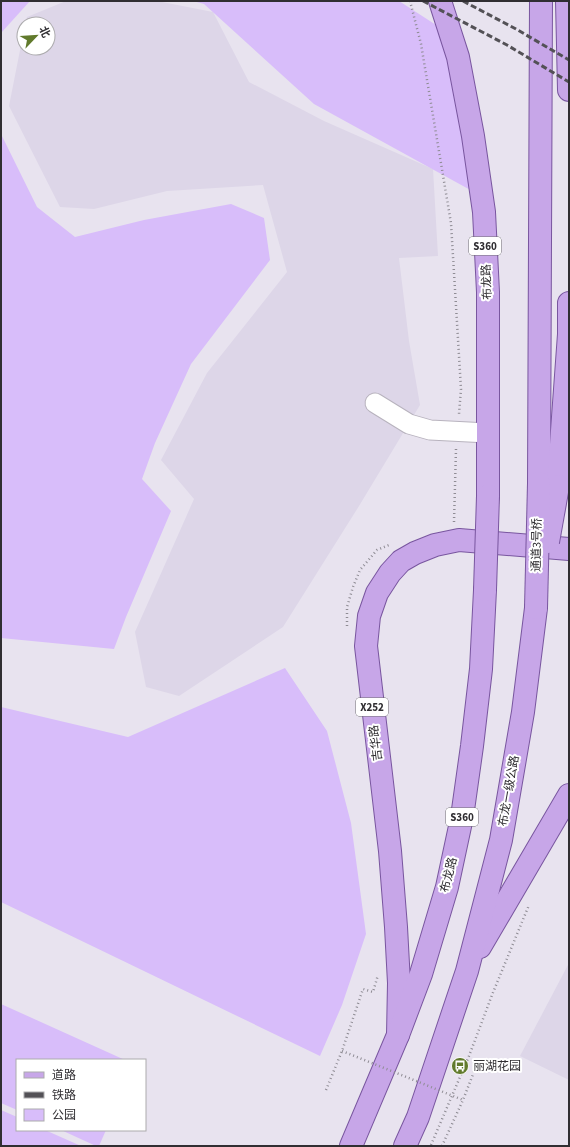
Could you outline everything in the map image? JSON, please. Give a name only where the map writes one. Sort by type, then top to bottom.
[{"type":"main road","name":"布龙路","points":[[351,1146],[398,1034],[421,974],[447,887],[462,817],[481,669],[488,496],[488,292],[484,212],[473,136],[458,57],[440,1]]},
{"type":"main road","points":[[541,1],[548,484]]},
{"type":"main road","points":[[567,1],[569,90]]},
{"type":"main road","points":[[548,484],[569,334],[569,303]]},
{"type":"main road","name":"布龙一级公路","points":[[467,971],[501,840],[523,712],[536,608],[548,484]]},
{"type":"main road","name":"吉华路","points":[[398,1034],[399,983],[390,851],[366,646],[369,616],[377,593],[390,573],[401,561],[415,553],[435,545],[459,540],[569,549]]},
{"type":"main road","points":[[405,1146],[418,1117],[467,971],[569,795]]},
{"type":"lane","points":[[375,403],[409,424],[430,430],[488,432]]},
{"type":"path","points":[[410,1],[421,44],[436,126],[451,223],[461,389]]},
{"type":"path","points":[[431,1146],[531,902]]},
{"type":"path","points":[[326,1090],[342,1051],[363,989]]},
{"type":"path","points":[[342,1051],[463,1100]]},
{"type":"path","points":[[442,1146],[463,1100],[477,1064]]},
{"type":"shaded area","points":[[66,1],[157,1],[213,12],[249,82],[324,121],[433,169],[438,256],[399,258],[409,341],[420,405],[283,627],[179,696],[146,687],[135,632],[194,499],[161,460],[207,373],[287,272],[263,185],[167,191],[94,209],[60,207],[9,106],[19,56],[56,56],[56,16],[29,16]]},
{"type":"shaded area","points":[[569,963],[569,1080],[520,1056]]},
{"type":"green space","points":[[1,1],[30,1],[16,16],[1,33]]},
{"type":"green space","points":[[193,1],[399,1],[450,34],[474,192],[314,104],[204,4]]},
{"type":"green space","points":[[1,134],[37,207],[75,237],[144,220],[231,204],[264,218],[270,260],[191,364],[155,443],[142,479],[171,511],[114,649],[1,638]]},
{"type":"green space","points":[[285,668],[327,731],[351,823],[366,934],[342,1005],[320,1056],[1,902],[1,707],[128,737]]},
{"type":"green space","points":[[1,1004],[123,1059],[16,1059],[16,1110],[1,1103]]},
{"type":"green space","points":[[1,1110],[16,1117],[16,1131],[47,1131],[81,1146],[1,1146]]},
{"type":"green space","points":[[63,1131],[106,1131],[99,1146]]},
{"type":"railway","points":[[423,1],[507,45],[569,82]]},
{"type":"railway","points":[[463,1],[516,29],[569,60]]},
{"type":"place","name":"丽湖花园","points":[[460,1066]]}]
